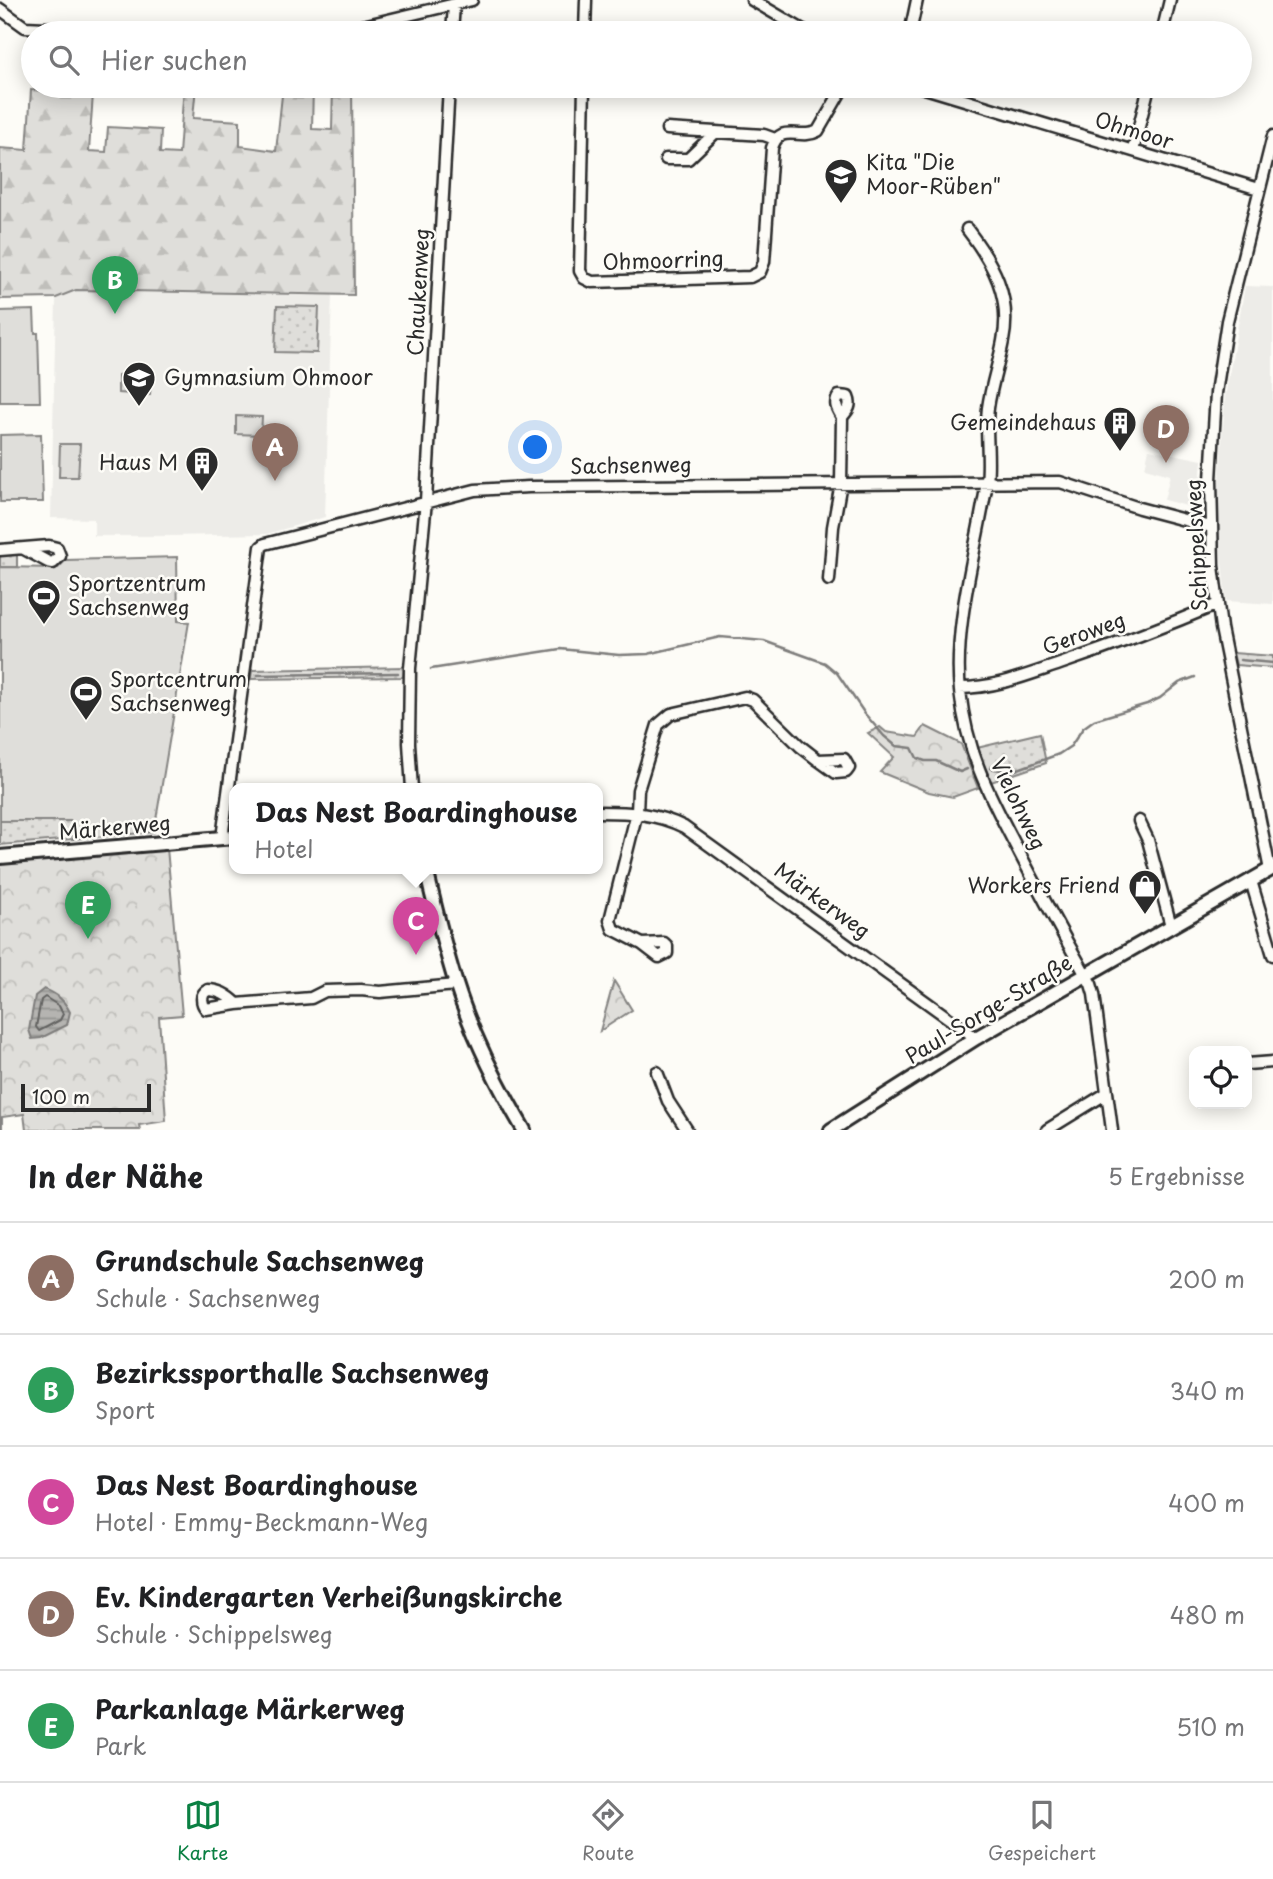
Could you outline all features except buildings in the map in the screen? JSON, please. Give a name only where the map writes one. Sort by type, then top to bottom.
[{"type":"street","points":[[384,21],[472,0]]},
{"type":"street","points":[[585,21],[586,0]]},
{"type":"street","points":[[752,0],[788,21]]},
{"type":"street","points":[[913,21],[917,0]]},
{"type":"street","points":[[1165,21],[1170,0]]},
{"type":"street","points":[[453,21],[454,5]]},
{"type":"street","points":[[0,9],[21,25]]},
{"type":"street","name":"Chaukenweg","points":[[412,783],[410,667],[426,501],[448,98]]},
{"type":"street","name":"Ohmoorring","points":[[584,98],[579,260],[584,278],[592,282],[743,277],[760,272],[764,261],[772,148],[775,139]]},
{"type":"street","points":[[667,129],[764,135],[775,139],[784,134],[807,134],[818,131],[837,98]]},
{"type":"street","name":"Ohmoor","points":[[958,98],[1259,189]]},
{"type":"street","points":[[1133,151],[1146,98]]},
{"type":"street","points":[[694,131],[694,142],[699,148]]},
{"type":"street","points":[[666,159],[688,159],[716,132]]},
{"type":"street","name":"Schippelsweg","points":[[1271,869],[1240,727],[1218,604],[1211,527],[1213,427],[1220,362],[1230,304],[1273,136]]},
{"type":"street","points":[[967,229],[992,264],[1005,307],[1003,340],[987,417],[987,481]]},
{"type":"street","points":[[829,580],[831,540],[841,483],[842,417]]},
{"type":"street","name":"Vielohweg","points":[[987,481],[961,640],[960,688],[965,732],[984,783],[1094,994],[1112,1130]]},
{"type":"street","name":"Sachsenweg","points":[[234,783],[261,547],[426,501],[493,488],[1060,482],[1139,508],[1211,527]]},
{"type":"street","points":[[0,550],[24,550]]},
{"type":"street","name":"Geroweg","points":[[960,688],[983,688],[1016,679],[1171,624],[1218,604]]},
{"type":"street","points":[[642,944],[613,929],[610,920],[637,812],[638,790],[658,725],[671,714],[745,697],[752,700],[818,760]]},
{"type":"street","name":"Märkerweg","points":[[603,813],[637,812],[658,816],[684,827],[976,1038]]},
{"type":"street","points":[[1139,821],[1147,840],[1171,926]]},
{"type":"street","name":"Märkerweg","points":[[0,857],[228,838]]},
{"type":"street","name":"Paul-Sorge-Straße","points":[[831,1130],[976,1038],[1271,869]]},
{"type":"street","points":[[427,874],[440,932],[456,985],[487,1061],[524,1130]]},
{"type":"street","points":[[1251,881],[1273,955]]},
{"type":"street","points":[[236,1004],[311,998],[325,991],[380,992],[456,985]]},
{"type":"street","points":[[1252,1064],[1273,1062]]},
{"type":"street","points":[[657,1072],[668,1101],[687,1130]]},
{"type":"street","points":[[1047,1130],[1107,1093]]},
{"type":"shaded area","points":[[1245,286],[1273,287],[1273,604],[1226,601],[1219,534],[1219,483],[1225,397]]},
{"type":"shaded area","name":"Gymnasium Ohmoor","points":[[75,290],[332,295],[325,517],[267,534],[170,536],[94,536],[94,519],[51,518],[56,298]]},
{"type":"shaded area","points":[[1149,449],[1202,460],[1198,509],[1164,500],[1170,475],[1145,468]]},
{"type":"green space","points":[[30,98],[93,98],[89,151],[106,152],[108,127],[161,130],[160,153],[179,154],[183,98],[195,98],[193,118],[240,121],[240,146],[276,151],[282,98],[313,98],[312,129],[332,130],[333,98],[352,98],[354,295],[76,290],[56,298],[0,299],[0,148],[27,150]]},
{"type":"green space","points":[[277,306],[319,307],[317,353],[275,352]]},
{"type":"green space","points":[[34,310],[35,333],[38,333],[40,402],[0,402],[0,311]]},
{"type":"green space","points":[[118,375],[151,376],[150,395],[118,393]]},
{"type":"green space","points":[[236,416],[262,417],[261,435],[236,434]]},
{"type":"green space","points":[[41,434],[43,502],[0,502],[0,435]]},
{"type":"green space","points":[[60,444],[80,444],[78,477],[59,477]]},
{"type":"green space","points":[[0,554],[17,554],[17,567],[0,567]]},
{"type":"green space","name":"Sportcentrum Sachsenweg","points":[[177,557],[178,621],[189,622],[154,832],[73,839],[71,821],[0,821],[0,567],[58,568],[66,560]]},
{"type":"green space","points":[[1233,653],[1273,656],[1273,668],[1236,665]]},
{"type":"green space","points":[[404,667],[403,677],[251,679],[252,670]]},
{"type":"green space","points":[[925,726],[961,744],[978,788],[953,797],[929,792],[880,772],[894,757],[868,733],[880,727],[886,732],[917,737]]},
{"type":"green space","points":[[1040,733],[1046,763],[991,782],[977,748]]},
{"type":"green space","points":[[0,821],[72,821],[73,839],[0,845]]},
{"type":"green space","points":[[167,848],[182,1015],[159,1017],[166,1121],[139,1125],[140,1130],[26,1130],[24,1114],[2,1117],[0,1130],[0,864]]},
{"type":"green space","points":[[614,981],[632,1010],[600,1031]]},
{"type":"water","points":[[44,989],[60,998],[68,1008],[70,1012],[67,1025],[41,1038],[32,1039],[29,1030],[35,996]]},
{"type":"waterway","points":[[431,669],[560,649],[619,655],[648,654],[720,637],[764,641],[825,663],[837,673],[865,714],[896,746],[912,748],[917,758],[925,761],[936,761],[960,772],[967,769]]},
{"type":"waterway","points":[[1240,660],[1273,663]]},
{"type":"waterway","points":[[257,675],[398,673]]},
{"type":"waterway","points":[[990,768],[1010,772],[1059,754],[1071,746],[1083,728],[1094,720],[1147,704],[1160,698],[1179,683],[1195,677]]},
{"type":"place","name":"Kita \"Die Moor-Rüben\"","points":[[841,205]]},
{"type":"place","name":"Bezirkssporthalle Sachsenweg","points":[[115,314]]},
{"type":"place","name":"Gymnasium Ohmoor","points":[[139,408]]},
{"type":"place","name":"Gemeindehaus","points":[[1120,453]]},
{"type":"place","name":"Ev. Kindergarten Verheißungskirche","points":[[1166,463]]},
{"type":"place","name":"Grundschule Sachsenweg","points":[[275,481]]},
{"type":"place","name":"Haus M","points":[[202,493]]},
{"type":"place","name":"Sportzentrum Sachsenweg","points":[[44,626]]},
{"type":"place","name":"Sportcentrum Sachsenweg","points":[[86,722]]},
{"type":"place","name":"Workers Friend","points":[[1145,916]]},
{"type":"place","name":"Parkanlage Märkerweg","points":[[88,939]]},
{"type":"place","name":"Das Nest Boardinghouse","points":[[416,955]]}]
